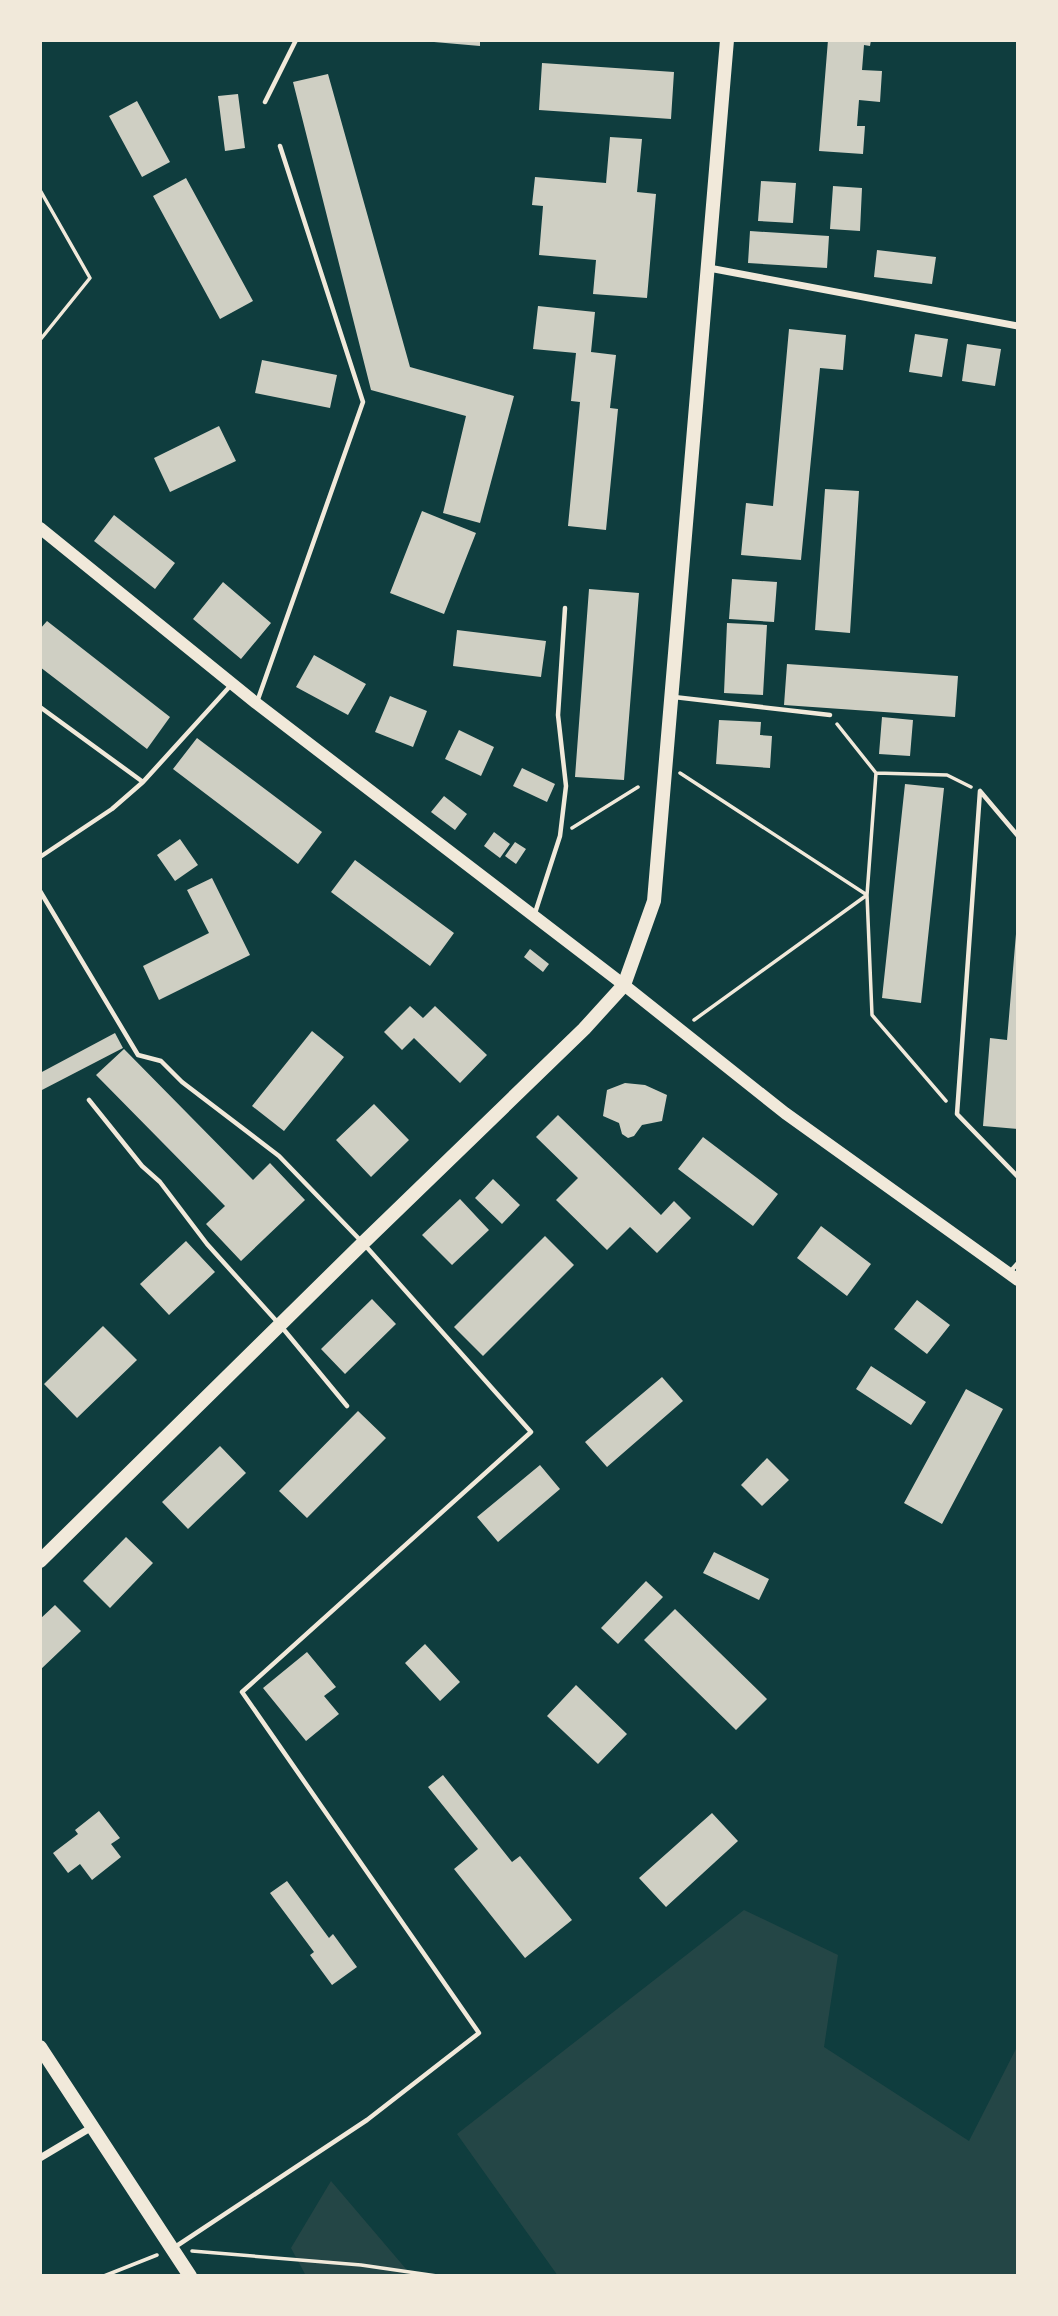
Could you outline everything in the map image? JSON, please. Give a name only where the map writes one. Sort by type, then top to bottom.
[{"type":"main road","points":[[40,1561],[584,1029],[624,985],[654,901],[727,40]]},
{"type":"main road","points":[[40,2047],[190,2276]]},
{"type":"street","points":[[709,268],[1018,326]]},
{"type":"street","points":[[40,528],[256,703],[624,985],[785,1113],[1013,1277]]},
{"type":"street","points":[[40,2158],[92,2127]]},
{"type":"lane","points":[[265,102],[296,40]]},
{"type":"lane","points":[[256,703],[363,402],[280,146]]},
{"type":"lane","points":[[534,917],[560,836],[566,786],[558,715],[565,608]]},
{"type":"lane","points":[[40,857],[112,809],[143,782],[232,683]]},
{"type":"lane","points":[[673,697],[830,715]]},
{"type":"lane","points":[[40,707],[143,782]]},
{"type":"lane","points":[[979,791],[1018,836]]},
{"type":"lane","points":[[979,791],[957,1114],[1018,1177]]},
{"type":"lane","points":[[40,891],[138,1055],[161,1061],[181,1082],[279,1156],[363,1243],[531,1432],[242,1692],[479,2033],[367,2120],[171,2250]]},
{"type":"lane","points":[[89,1100],[142,1166],[160,1182],[207,1244],[280,1325],[347,1406]]},
{"type":"lane","points":[[1013,1277],[1018,1263]]},
{"type":"path","points":[[40,190],[90,278],[40,341]]},
{"type":"path","points":[[830,715],[876,773],[867,895],[872,1015],[957,1114]]},
{"type":"path","points":[[667,764],[867,895]]},
{"type":"path","points":[[876,773],[947,775],[979,791]]},
{"type":"path","points":[[560,836],[638,787]]},
{"type":"path","points":[[681,1030],[867,895]]},
{"type":"path","points":[[104,2276],[171,2250],[361,2265],[437,2276]]},
{"type":"shaded area","points":[[744,1910],[838,1955],[824,2047],[969,2141],[1018,2045],[1018,2276],[558,2276],[457,2134]]},
{"type":"shaded area","points":[[331,2181],[412,2276],[306,2276],[291,2248]]},
{"type":"building","points":[[480,40],[480,46],[434,42]]},
{"type":"building","points":[[828,40],[871,40],[870,46],[864,45],[862,70],[882,71],[880,102],[859,100],[857,126],[865,126],[863,154],[819,151]]},
{"type":"building","points":[[542,63],[674,72],[671,119],[539,110]]},
{"type":"building","points":[[328,74],[410,367],[514,396],[480,523],[443,513],[466,416],[371,390],[293,82]]},
{"type":"building","points":[[238,94],[245,148],[225,151],[218,96]]},
{"type":"building","points":[[137,101],[170,162],[142,177],[109,116]]},
{"type":"building","points":[[610,137],[642,139],[637,192],[656,194],[647,298],[593,294],[596,260],[539,255],[543,206],[532,205],[535,177],[606,183]]},
{"type":"building","points":[[186,178],[253,301],[220,319],[153,196]]},
{"type":"building","points":[[761,181],[796,183],[793,223],[758,221]]},
{"type":"building","points":[[833,186],[862,188],[860,231],[830,229]]},
{"type":"building","points":[[750,231],[829,236],[827,268],[748,263]]},
{"type":"building","points":[[877,250],[936,257],[932,284],[874,277]]},
{"type":"building","points":[[538,306],[595,312],[591,352],[616,355],[610,408],[618,409],[606,530],[568,526],[580,402],[571,401],[576,353],[533,349]]},
{"type":"building","points":[[789,329],[846,335],[843,370],[820,368],[801,560],[741,555],[746,503],[773,506]]},
{"type":"building","points":[[915,334],[948,339],[942,377],[909,372]]},
{"type":"building","points":[[967,344],[1001,349],[995,386],[962,381]]},
{"type":"building","points":[[262,360],[337,375],[330,408],[255,393]]},
{"type":"building","points":[[219,426],[236,461],[170,492],[154,458]]},
{"type":"building","points":[[825,489],[859,491],[850,633],[815,630]]},
{"type":"building","points":[[422,511],[476,533],[444,614],[390,593]]},
{"type":"building","points":[[114,515],[175,563],[155,589],[94,541]]},
{"type":"building","points":[[732,579],[777,582],[774,622],[729,619]]},
{"type":"building","points":[[223,582],[271,623],[241,659],[193,619]]},
{"type":"building","points":[[589,589],[639,593],[624,780],[575,777]]},
{"type":"building","points":[[47,621],[170,717],[147,749],[40,667],[40,629]]},
{"type":"building","points":[[727,623],[767,625],[763,695],[724,693]]},
{"type":"building","points":[[457,630],[546,641],[541,677],[453,666]]},
{"type":"building","points":[[314,655],[366,684],[348,715],[296,687]]},
{"type":"building","points":[[787,664],[958,676],[955,717],[784,705]]},
{"type":"building","points":[[390,696],[427,711],[413,747],[375,732]]},
{"type":"building","points":[[882,717],[913,720],[910,756],[879,754]]},
{"type":"building","points":[[719,720],[761,722],[760,735],[772,736],[770,768],[716,764]]},
{"type":"building","points":[[459,730],[494,747],[481,776],[445,759]]},
{"type":"building","points":[[197,738],[322,832],[298,864],[173,769]]},
{"type":"building","points":[[522,768],[555,784],[547,802],[513,786]]},
{"type":"building","points":[[905,784],[944,788],[921,1003],[882,998]]},
{"type":"building","points":[[444,796],[467,814],[455,830],[431,812]]},
{"type":"building","points":[[494,832],[510,844],[500,858],[484,846]]},
{"type":"building","points":[[180,839],[198,865],[175,881],[157,855]]},
{"type":"building","points":[[515,842],[526,849],[516,864],[505,856]]},
{"type":"building","points":[[355,860],[454,933],[430,966],[331,892]]},
{"type":"building","points":[[212,878],[250,955],[159,1000],[143,966],[209,933],[187,890]]},
{"type":"building","points":[[1016,934],[1018,1129],[983,1126],[990,1038],[1007,1040]]},
{"type":"building","points":[[530,949],[549,964],[543,972],[524,957]]},
{"type":"building","points":[[410,1006],[423,1018],[435,1006],[487,1055],[460,1083],[414,1038],[402,1050],[384,1032]]},
{"type":"building","points":[[312,1031],[344,1057],[284,1131],[252,1106]]},
{"type":"building","points":[[115,1033],[123,1048],[40,1091],[40,1073]]},
{"type":"building","points":[[124,1049],[253,1180],[270,1163],[305,1200],[241,1261],[206,1224],[225,1206],[96,1075]]},
{"type":"building","points":[[625,1083],[645,1085],[667,1095],[662,1121],[642,1125],[634,1136],[628,1138],[622,1134],[619,1123],[603,1116],[607,1090]]},
{"type":"building","points":[[374,1104],[409,1140],[371,1177],[336,1140]]},
{"type":"building","points":[[558,1115],[661,1215],[674,1201],[691,1218],[657,1253],[630,1227],[607,1250],[556,1200],[578,1178],[536,1137]]},
{"type":"building","points":[[703,1137],[778,1194],[753,1226],[678,1169]]},
{"type":"building","points":[[493,1179],[520,1205],[502,1224],[475,1198]]},
{"type":"building","points":[[460,1199],[489,1230],[452,1265],[422,1235]]},
{"type":"building","points":[[821,1226],[871,1264],[847,1296],[797,1258]]},
{"type":"building","points":[[545,1236],[574,1265],[483,1356],[454,1327]]},
{"type":"building","points":[[186,1241],[215,1272],[169,1315],[140,1284]]},
{"type":"building","points":[[372,1299],[396,1324],[345,1374],[321,1349]]},
{"type":"building","points":[[917,1300],[950,1325],[927,1354],[894,1329]]},
{"type":"building","points":[[103,1326],[137,1360],[77,1418],[44,1384]]},
{"type":"building","points":[[871,1366],[926,1402],[911,1425],[856,1389]]},
{"type":"building","points":[[662,1377],[683,1401],[607,1467],[585,1442]]},
{"type":"building","points":[[966,1389],[1003,1409],[942,1524],[904,1503]]},
{"type":"building","points":[[358,1411],[386,1438],[307,1518],[279,1491]]},
{"type":"building","points":[[220,1446],[246,1473],[188,1529],[162,1502]]},
{"type":"building","points":[[767,1458],[789,1480],[762,1506],[741,1485]]},
{"type":"building","points":[[540,1465],[560,1489],[498,1542],[477,1517]]},
{"type":"building","points":[[126,1537],[153,1563],[110,1608],[83,1581]]},
{"type":"building","points":[[714,1552],[769,1579],[759,1600],[703,1573]]},
{"type":"building","points":[[646,1581],[663,1597],[618,1644],[601,1628]]},
{"type":"building","points":[[55,1605],[81,1631],[40,1670],[40,1619]]},
{"type":"building","points":[[675,1609],[767,1699],[736,1730],[644,1640]]},
{"type":"building","points":[[425,1644],[460,1682],[440,1701],[405,1663]]},
{"type":"building","points":[[307,1652],[336,1687],[324,1696],[339,1714],[306,1741],[263,1688]]},
{"type":"building","points":[[576,1685],[627,1734],[598,1764],[547,1716]]},
{"type":"building","points":[[443,1775],[512,1862],[520,1856],[572,1920],[525,1958],[454,1869],[478,1849],[428,1787]]},
{"type":"building","points":[[99,1811],[120,1838],[111,1844],[121,1857],[92,1880],[80,1864],[68,1873],[53,1853],[78,1834],[75,1830]]},
{"type":"building","points":[[712,1813],[738,1841],[666,1907],[639,1878]]},
{"type":"building","points":[[287,1881],[329,1938],[333,1934],[357,1967],[332,1985],[310,1955],[314,1952],[270,1893]]}]
